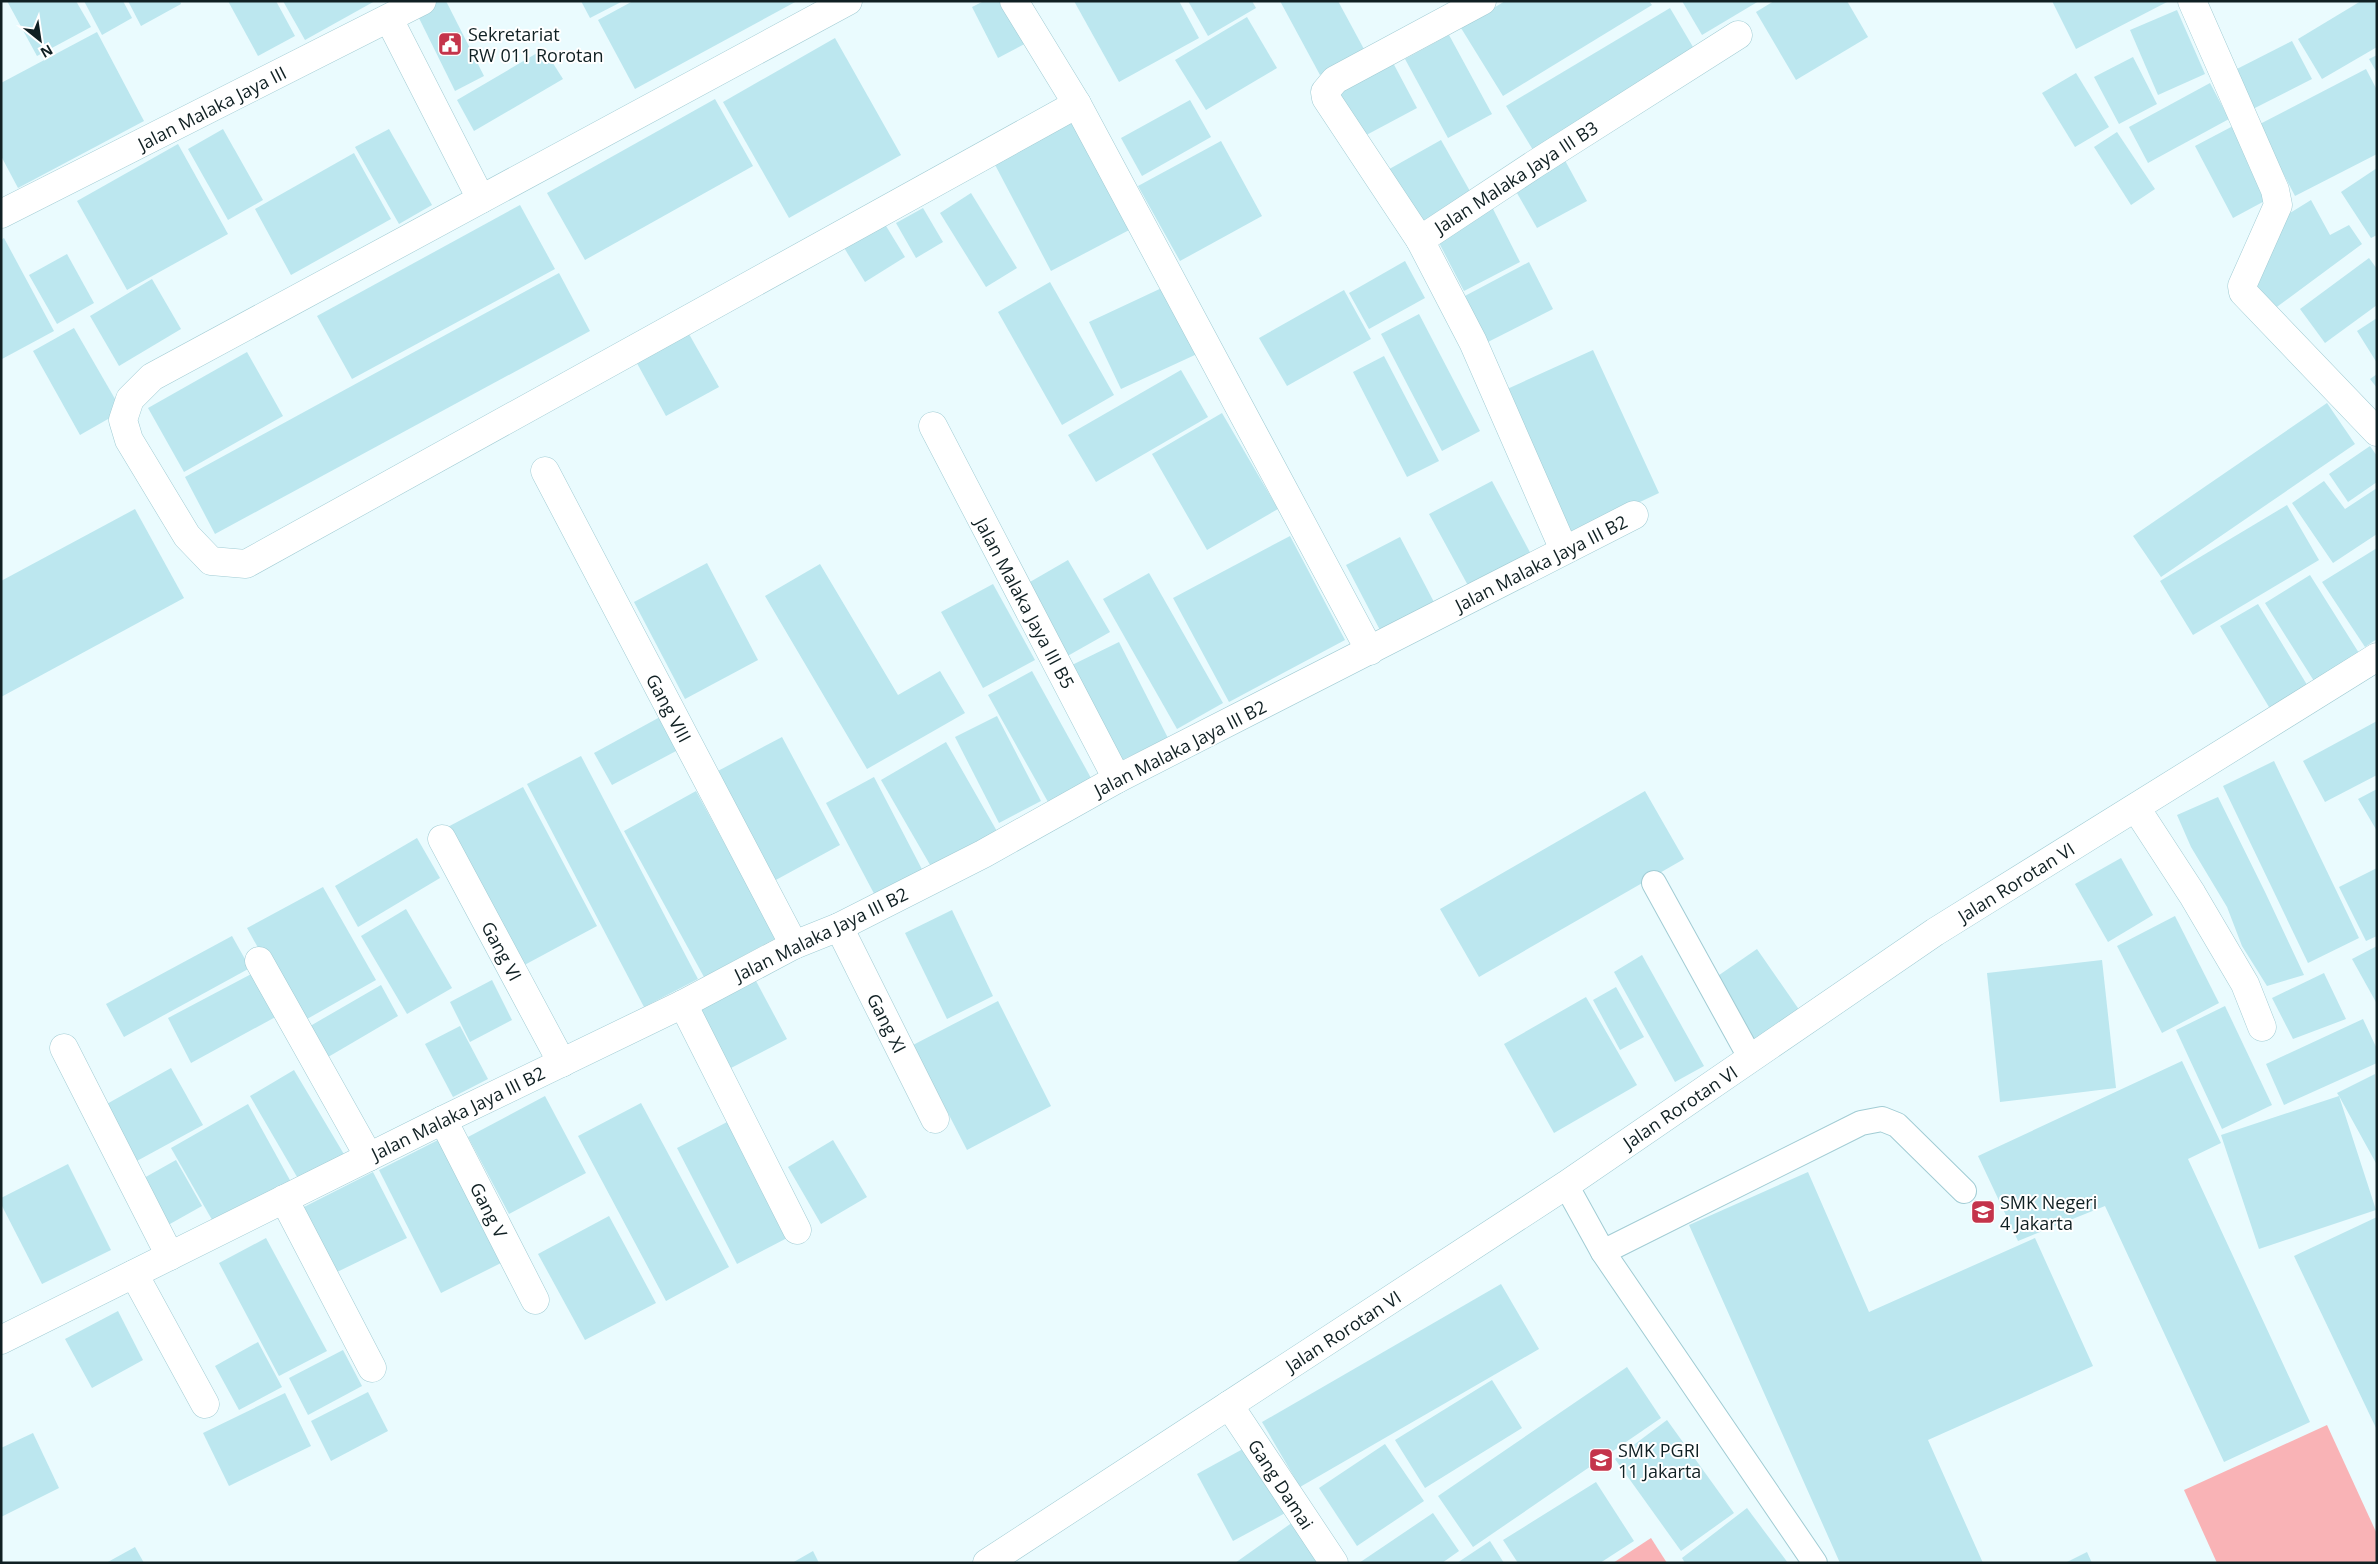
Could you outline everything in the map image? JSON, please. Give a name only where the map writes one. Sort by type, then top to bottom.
[{"type":"street","name":"Jalan Malaka Jaya III","points":[[1,214],[422,1]]},
{"type":"street","points":[[848,1],[152,377],[130,399],[123,420],[129,440],[187,536],[211,561],[246,564],[1077,104]]},
{"type":"street","points":[[1014,1],[1077,104],[1370,651]]},
{"type":"street","name":"Jalan Malaka Jaya III B3","points":[[1482,1],[1335,80],[1325,92],[1326,98],[1420,240],[1535,164],[1738,35]]},
{"type":"street","points":[[2192,1],[2275,190],[2278,205],[2242,286],[2243,292],[2377,432]]},
{"type":"street","points":[[389,19],[481,199]]},
{"type":"street","points":[[1420,240],[1473,342],[1564,550]]},
{"type":"street","name":"Jalan Malaka Jaya III B5","points":[[932,426],[1117,779]]},
{"type":"street","name":"Gang VIII","points":[[545,471],[794,945]]},
{"type":"street","name":"Jalan Malaka Jaya III B2","points":[[1,1340],[368,1157],[682,1004],[794,945],[839,926],[983,854],[1117,779],[1634,515]]},
{"type":"street","name":"Jalan Rorotan VI","points":[[986,1563],[1566,1185],[1935,932],[2377,657]]},
{"type":"street","points":[[2136,808],[2192,894],[2240,976],[2262,1027]]},
{"type":"street","name":"Gang VI","points":[[442,839],[562,1063]]},
{"type":"street","name":"Gang XI","points":[[839,926],[935,1119]]},
{"type":"street","points":[[260,961],[368,1157]]},
{"type":"street","points":[[682,1004],[797,1230]]},
{"type":"street","points":[[64,1048],[170,1256]]},
{"type":"street","name":"Gang V","points":[[443,1120],[535,1300]]},
{"type":"street","points":[[284,1199],[372,1368]]},
{"type":"street","points":[[134,1274],[205,1404]]},
{"type":"street","name":"Gang Damai","points":[[1229,1405],[1334,1563]]},
{"type":"lane","points":[[1654,883],[1751,1059]]},
{"type":"lane","points":[[1603,1252],[1861,1123],[1882,1119],[1897,1125],[1964,1192]]},
{"type":"lane","points":[[1566,1185],[1603,1252],[1815,1563]]},
{"type":"shaded area","points":[[2327,1425],[2377,1534],[2377,1563],[2217,1563],[2184,1490]]},
{"type":"shaded area","points":[[1651,1538],[1667,1563],[1613,1563]]},
{"type":"building","points":[[7,1],[76,1],[91,27],[37,56]]},
{"type":"building","points":[[84,1],[123,1],[132,18],[102,35]]},
{"type":"building","points":[[128,1],[180,1],[181,4],[141,26]]},
{"type":"building","points":[[228,1],[276,1],[295,36],[258,56]]},
{"type":"building","points":[[283,1],[375,1],[305,40]]},
{"type":"building","name":"Sekretariat RW 011 Rorotan","points":[[438,1],[446,1],[484,76],[455,91],[416,12]]},
{"type":"building","points":[[581,1],[623,1],[590,18]]},
{"type":"building","points":[[633,1],[797,1],[635,89],[598,20]]},
{"type":"building","points":[[984,1],[1009,1],[1030,41],[998,58],[972,7]]},
{"type":"building","points":[[1074,1],[1179,1],[1199,38],[1119,82]]},
{"type":"building","points":[[1188,1],[1252,1],[1256,8],[1208,36]]},
{"type":"building","points":[[1280,1],[1338,1],[1365,51],[1320,75]]},
{"type":"building","points":[[1505,1],[1649,1],[1652,5],[1503,96],[1461,28]]},
{"type":"building","points":[[1682,1],[1759,1],[1702,35]]},
{"type":"building","points":[[1774,1],[1847,1],[1868,37],[1796,80],[1756,12]]},
{"type":"building","points":[[2052,1],[2169,1],[2076,49]]},
{"type":"building","points":[[2361,1],[2377,1],[2377,47],[2322,79],[2298,39]]},
{"type":"building","points":[[1670,8],[1696,52],[1533,150],[1506,106]]},
{"type":"building","points":[[2177,10],[2205,74],[2158,95],[2130,30]]},
{"type":"building","points":[[1247,17],[1277,68],[1206,110],[1175,60]]},
{"type":"building","points":[[97,32],[144,121],[18,188],[1,156],[1,83]]},
{"type":"building","points":[[1449,35],[1492,114],[1448,138],[1405,59]]},
{"type":"building","points":[[835,38],[901,155],[789,218],[723,102]]},
{"type":"building","points":[[2292,41],[2312,79],[2249,111],[2229,73]]},
{"type":"building","points":[[544,49],[563,79],[474,131],[457,100]]},
{"type":"building","points":[[2377,55],[2377,73],[2369,59]]},
{"type":"building","points":[[2133,57],[2157,104],[2119,124],[2094,77]]},
{"type":"building","points":[[1391,59],[1417,108],[1357,140],[1331,92]]},
{"type":"building","points":[[2366,69],[2377,90],[2377,154],[2295,196],[2258,125]]},
{"type":"building","points":[[2076,73],[2109,127],[2075,147],[2042,93]]},
{"type":"building","points":[[2210,83],[2229,119],[2148,163],[2129,127]]},
{"type":"building","points":[[715,99],[753,166],[585,260],[547,193]]},
{"type":"building","points":[[1190,100],[1211,137],[1142,176],[1121,138]]},
{"type":"building","points":[[1074,118],[1133,228],[1051,271],[993,161]]},
{"type":"building","points":[[2233,126],[2272,197],[2233,218],[2195,146]]},
{"type":"building","points":[[223,129],[263,200],[228,220],[188,149]]},
{"type":"building","points":[[389,129],[432,205],[399,224],[355,147]]},
{"type":"building","points":[[2117,132],[2155,189],[2131,205],[2094,147]]},
{"type":"building","points":[[1441,140],[1475,200],[1418,233],[1384,172]]},
{"type":"building","points":[[1221,141],[1262,216],[1180,261],[1138,186]]},
{"type":"building","points":[[178,144],[228,234],[127,290],[77,201]]},
{"type":"building","points":[[354,153],[391,219],[291,275],[255,209]]},
{"type":"building","points":[[1561,153],[1587,201],[1537,228],[1510,181]]},
{"type":"building","points":[[2377,168],[2377,235],[2371,238],[2341,192]]},
{"type":"building","points":[[971,193],[1017,268],[986,287],[940,213]]},
{"type":"building","points":[[2311,200],[2330,235],[2349,225],[2362,244],[2274,309],[2250,284],[2277,221]]},
{"type":"building","points":[[520,205],[555,269],[352,379],[317,316]]},
{"type":"building","points":[[1491,205],[1520,262],[1464,291],[1435,235]]},
{"type":"building","points":[[923,208],[943,242],[916,258],[896,223]]},
{"type":"building","points":[[883,221],[905,257],[865,282],[843,246]]},
{"type":"building","points":[[4,238],[54,331],[2,359],[1,240]]},
{"type":"building","points":[[67,254],[94,303],[57,324],[29,275]]},
{"type":"building","points":[[2369,258],[2377,269],[2377,305],[2325,343],[2300,309]]},
{"type":"building","points":[[1405,261],[1425,298],[1369,329],[1349,293]]},
{"type":"building","points":[[1529,262],[1553,309],[1486,343],[1463,297]]},
{"type":"building","points":[[559,273],[590,331],[215,534],[185,477]]},
{"type":"building","points":[[152,279],[181,329],[119,366],[90,316]]},
{"type":"building","points":[[1050,282],[1114,395],[1062,425],[998,312]]},
{"type":"building","points":[[1166,286],[1197,354],[1121,389],[1089,322]]},
{"type":"building","points":[[1344,290],[1371,339],[1287,386],[1259,338]]},
{"type":"building","points":[[1419,314],[1480,431],[1442,451],[1381,334]]},
{"type":"building","points":[[2377,318],[2377,363],[2357,331]]},
{"type":"building","points":[[685,327],[719,387],[666,416],[633,356]]},
{"type":"building","points":[[74,328],[122,411],[80,435],[33,351]]},
{"type":"building","points":[[1593,350],[1659,493],[1572,534],[1505,390]]},
{"type":"building","points":[[247,352],[283,416],[184,472],[148,408]]},
{"type":"building","points":[[1384,356],[1439,461],[1407,477],[1353,372]]},
{"type":"building","points":[[1181,370],[1208,417],[1096,482],[1068,435]]},
{"type":"building","points":[[2377,374],[2377,388],[2370,379]]},
{"type":"building","points":[[2327,403],[2355,444],[2161,577],[2133,536]]},
{"type":"building","points":[[1222,413],[1278,509],[1207,550],[1152,454]]},
{"type":"building","points":[[2370,446],[2377,456],[2377,482],[2348,502],[2329,474]]},
{"type":"building","points":[[1492,481],[1533,558],[1471,591],[1429,514]]},
{"type":"building","points":[[2324,481],[2345,509],[2377,488],[2377,534],[2333,563],[2292,503]]},
{"type":"building","points":[[2287,505],[2319,560],[2193,635],[2160,581]]},
{"type":"building","points":[[135,509],[184,598],[1,697],[1,581]]},
{"type":"building","points":[[1290,536],[1345,640],[1229,702],[1173,598]]},
{"type":"building","points":[[1400,537],[1435,604],[1381,632],[1346,565]]},
{"type":"building","points":[[2377,548],[2377,639],[2365,647],[2322,582]]},
{"type":"building","points":[[1068,560],[1110,632],[1064,658],[1023,586]]},
{"type":"building","points":[[707,563],[758,660],[685,699],[634,602]]},
{"type":"building","points":[[820,564],[898,695],[940,671],[965,713],[867,769],[765,596]]},
{"type":"building","points":[[1149,573],[1223,703],[1177,729],[1103,599]]},
{"type":"building","points":[[2310,575],[2364,661],[2319,689],[2265,603]]},
{"type":"building","points":[[993,584],[1035,660],[983,688],[941,612]]},
{"type":"building","points":[[2258,604],[2312,693],[2275,717],[2220,626]]},
{"type":"building","points":[[1119,642],[1168,738],[1120,761],[1072,665]]},
{"type":"building","points":[[1032,671],[1091,778],[1048,802],[988,695]]},
{"type":"building","points":[[997,716],[1041,801],[999,823],[955,737]]},
{"type":"building","points":[[660,717],[678,750],[612,785],[594,753]]},
{"type":"building","points":[[2377,721],[2377,775],[2325,802],[2303,761]]},
{"type":"building","points":[[782,737],[840,845],[774,881],[716,772]]},
{"type":"building","points":[[946,742],[998,833],[933,870],[881,780]]},
{"type":"building","points":[[581,756],[698,979],[644,1007],[527,784]]},
{"type":"building","points":[[2274,761],[2359,938],[2308,963],[2223,786]]},
{"type":"building","points":[[874,777],[926,877],[879,903],[826,803]]},
{"type":"building","points":[[523,787],[597,926],[517,969],[442,830]]},
{"type":"building","points":[[2377,789],[2377,831],[2358,799]]},
{"type":"building","points":[[696,791],[776,938],[704,977],[624,831]]},
{"type":"building","points":[[1645,791],[1684,859],[1479,977],[1440,909]]},
{"type":"building","points":[[2218,797],[2304,975],[2267,986],[2242,946],[2227,907],[2191,847],[2177,815]]},
{"type":"building","points":[[417,838],[440,878],[358,927],[335,886]]},
{"type":"building","points":[[2121,858],[2153,915],[2108,942],[2075,884]]},
{"type":"building","points":[[2377,868],[2377,936],[2366,941],[2339,887]]},
{"type":"building","points":[[323,887],[376,980],[300,1023],[247,928]]},
{"type":"building","points":[[406,909],[452,988],[407,1014],[361,936]]},
{"type":"building","points":[[952,910],[993,996],[947,1019],[905,933]]},
{"type":"building","points":[[2175,916],[2219,1003],[2162,1033],[2117,946]]},
{"type":"building","points":[[232,936],[250,968],[124,1037],[106,1004]]},
{"type":"building","points":[[2377,946],[2377,1004],[2352,959]]},
{"type":"building","points":[[1757,949],[1800,1011],[1751,1044],[1709,982]]},
{"type":"building","points":[[1642,955],[1704,1066],[1675,1082],[1614,972]]},
{"type":"building","points":[[2102,960],[2116,1088],[2000,1102],[1987,973]]},
{"type":"building","points":[[257,971],[281,1014],[191,1063],[168,1018]]},
{"type":"building","points":[[2324,973],[2346,1019],[2293,1039],[2272,998]]},
{"type":"building","points":[[755,979],[787,1039],[731,1068],[699,1008]]},
{"type":"building","points":[[492,980],[512,1020],[470,1042],[450,1002]]},
{"type":"building","points":[[381,985],[398,1016],[323,1060],[305,1029]]},
{"type":"building","points":[[1616,987],[1644,1037],[1620,1050],[1593,1000]]},
{"type":"building","points":[[1586,997],[1637,1085],[1554,1133],[1504,1044]]},
{"type":"building","points":[[998,1001],[1051,1106],[967,1150],[913,1045]]},
{"type":"building","points":[[2225,1006],[2272,1105],[2222,1129],[2176,1030]]},
{"type":"building","points":[[2363,1019],[2377,1049],[2377,1063],[2284,1105],[2266,1064]]},
{"type":"building","points":[[460,1026],[488,1079],[453,1097],[425,1044]]},
{"type":"building","points":[[2182,1061],[2221,1143],[2188,1159],[2310,1422],[2224,1462],[2105,1206],[2018,1241],[1978,1156]]},
{"type":"building","points":[[171,1068],[203,1125],[135,1162],[105,1105]]},
{"type":"building","points":[[294,1070],[345,1156],[300,1182],[250,1096]]},
{"type":"building","points":[[2375,1074],[2377,1165],[2337,1093]]},
{"type":"building","points":[[545,1096],[586,1173],[509,1214],[468,1137]]},
{"type":"building","points":[[2339,1096],[2376,1210],[2259,1249],[2221,1135]]},
{"type":"building","points":[[641,1103],[729,1267],[666,1301],[578,1136]]},
{"type":"building","points":[[248,1104],[291,1182],[215,1225],[171,1148]]},
{"type":"building","points":[[731,1120],[791,1236],[737,1264],[677,1148]]},
{"type":"building","points":[[438,1140],[501,1263],[441,1293],[379,1170]]},
{"type":"building","points":[[833,1140],[867,1197],[821,1224],[788,1167]]},
{"type":"building","points":[[176,1160],[202,1206],[161,1229],[135,1183]]},
{"type":"building","points":[[68,1164],[111,1250],[42,1284],[1,1204],[1,1198]]},
{"type":"building","points":[[373,1172],[407,1238],[335,1273],[302,1208]]},
{"type":"building","points":[[1808,1172],[1869,1312],[2035,1238],[2093,1366],[1928,1440],[1983,1563],[1840,1563],[1689,1225]]},
{"type":"building","points":[[609,1216],[656,1303],[585,1340],[538,1254]]},
{"type":"building","points":[[2377,1217],[2377,1430],[2294,1256]]},
{"type":"building","points":[[266,1238],[327,1351],[279,1376],[219,1263]]},
{"type":"building","points":[[1501,1284],[1539,1349],[1300,1487],[1262,1422]]},
{"type":"building","points":[[118,1311],[143,1360],[92,1388],[65,1339]]},
{"type":"building","points":[[258,1342],[282,1387],[239,1410],[215,1366]]},
{"type":"building","points":[[343,1350],[362,1386],[308,1415],[289,1378]]},
{"type":"building","points":[[1627,1367],[1661,1418],[1473,1547],[1438,1496]]},
{"type":"building","points":[[1492,1380],[1522,1428],[1425,1488],[1395,1440]]},
{"type":"building","points":[[368,1392],[388,1431],[331,1461],[311,1421]]},
{"type":"building","points":[[285,1393],[311,1446],[229,1486],[203,1433]]},
{"type":"building","points":[[1667,1420],[1734,1513],[1681,1551],[1615,1459]]},
{"type":"building","points":[[33,1433],[59,1488],[1,1517],[1,1448]]},
{"type":"building","points":[[1252,1444],[1287,1512],[1233,1541],[1197,1474]]},
{"type":"building","points":[[1385,1444],[1424,1501],[1357,1546],[1319,1488]]},
{"type":"building","points":[[1596,1482],[1634,1541],[1600,1563],[1518,1563],[1503,1540]]},
{"type":"building","points":[[1747,1508],[1788,1563],[1685,1563],[1682,1558]]},
{"type":"building","points":[[1433,1513],[1459,1551],[1442,1563],[1359,1563]]},
{"type":"building","points":[[1293,1522],[1322,1563],[1235,1563]]},
{"type":"building","points":[[1490,1541],[1504,1563],[1457,1563]]},
{"type":"building","points":[[135,1547],[144,1563],[106,1563]]},
{"type":"building","points":[[813,1551],[819,1563],[792,1563]]},
{"type":"building","points":[[2087,1552],[2092,1563],[2065,1563]]},
{"type":"place","name":"Sekretariat RW 011 Rorotan","points":[[450,44]]},
{"type":"place","name":"SMK Negeri 4 Jakarta","points":[[1983,1212]]},
{"type":"place","name":"SMK PGRI 11 Jakarta","points":[[1601,1460]]}]
